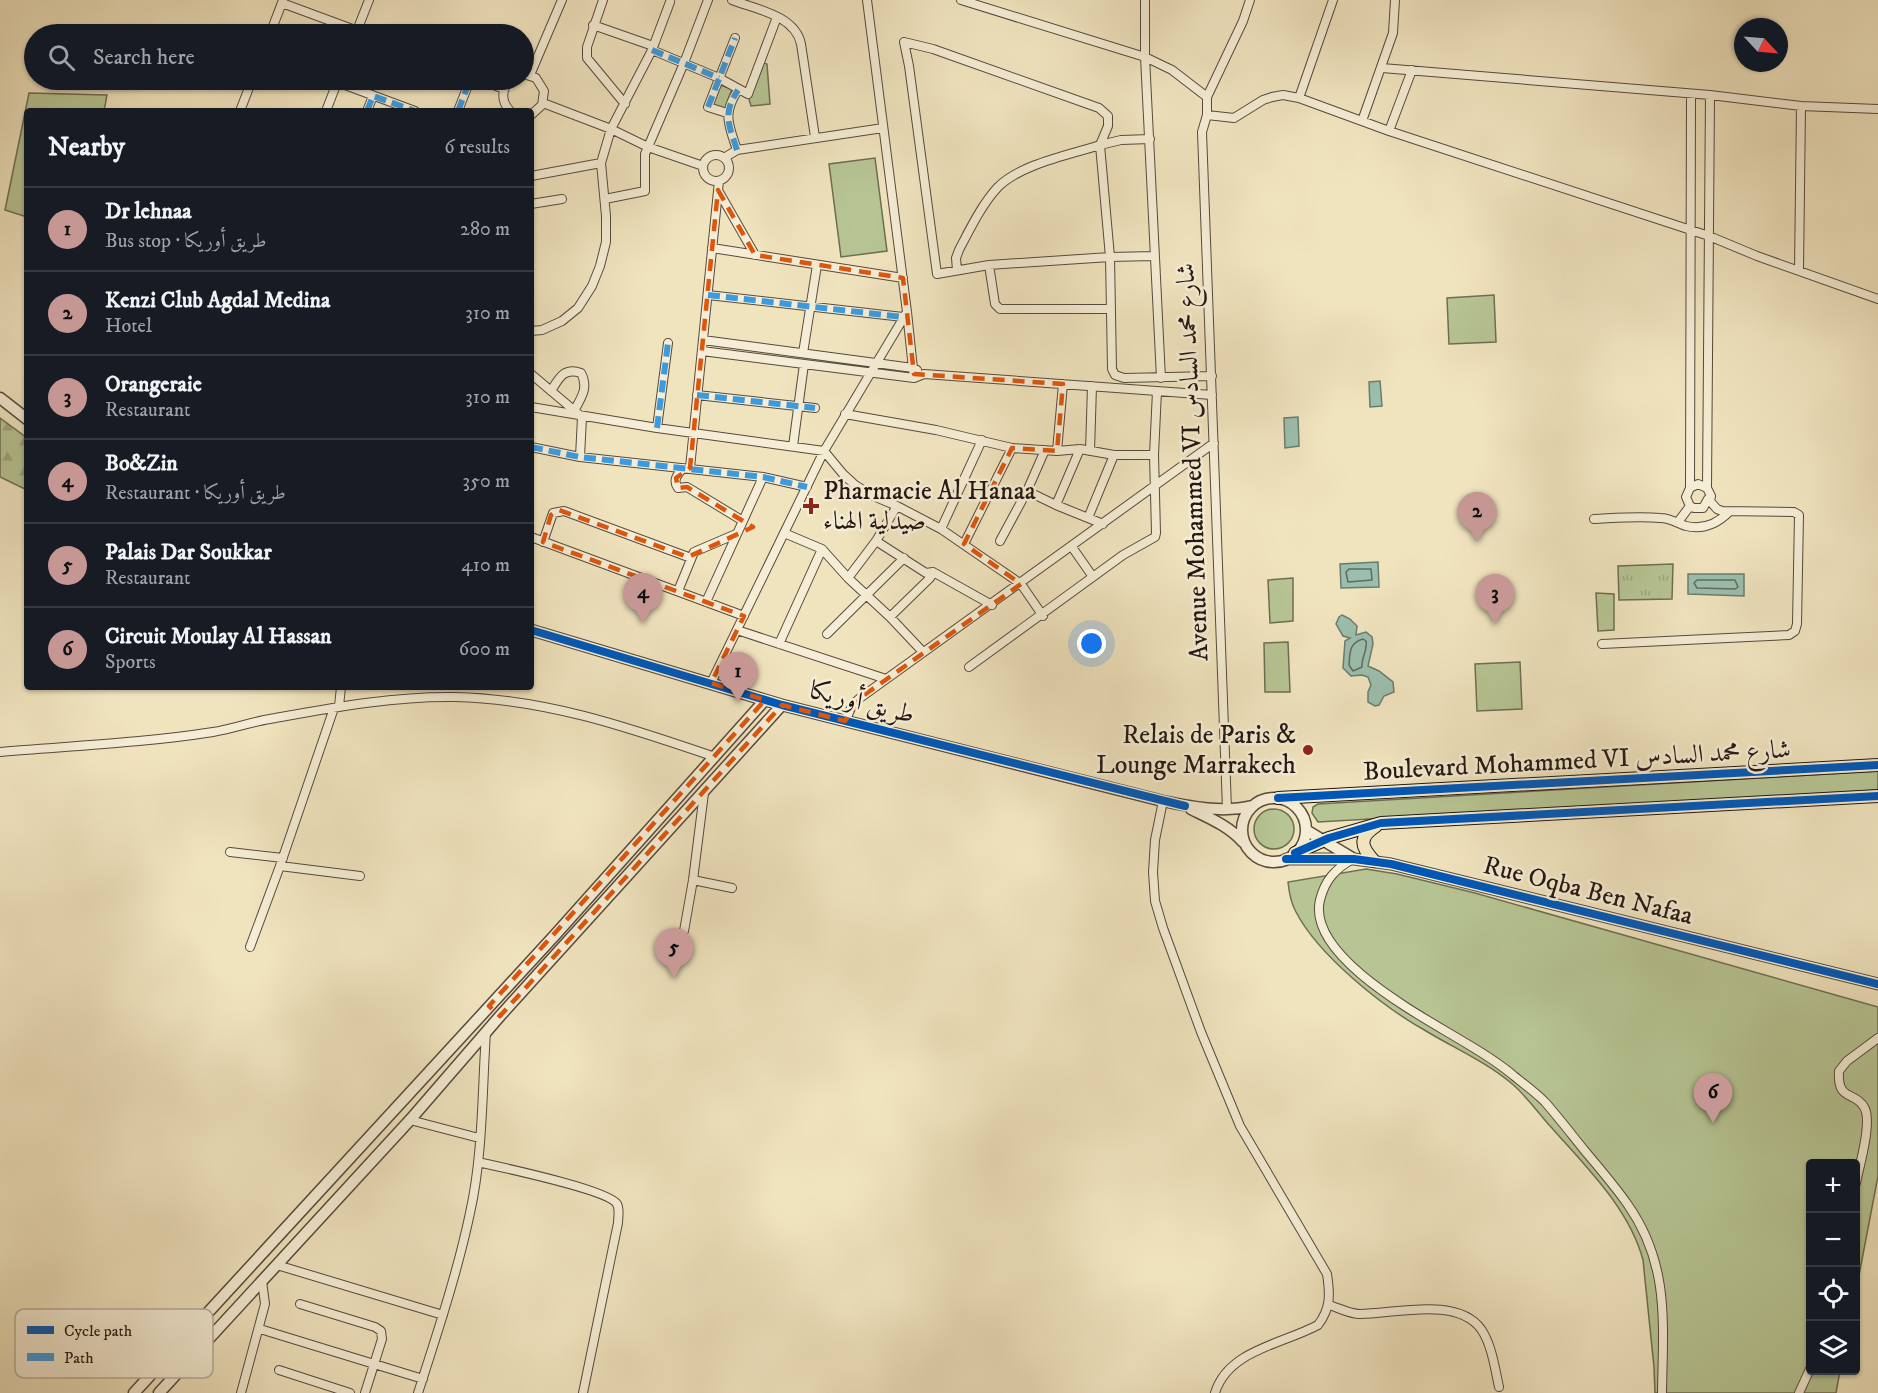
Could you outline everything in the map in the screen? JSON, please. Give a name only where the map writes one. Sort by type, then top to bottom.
[{"type":"main road","name":"Boulevard Mohammed VI شارع محمد السادس","points":[[1278,798],[1878,765]]},
{"type":"main road","name":"Boulevard Mohammed VI شارع محمد السادس","points":[[1290,856],[1323,841],[1381,823],[1878,796]]},
{"type":"main road","points":[[1374,861],[1364,849],[1364,837],[1381,823]]},
{"type":"street","points":[[360,24],[369,0]]},
{"type":"street","points":[[534,60],[562,0]]},
{"type":"street","points":[[603,0],[593,25],[587,47],[587,58],[625,104]]},
{"type":"street","points":[[605,199],[645,191],[644,159],[708,0]]},
{"type":"street","points":[[732,0],[777,17],[791,26],[800,40],[815,137]]},
{"type":"street","points":[[867,0],[914,378]]},
{"type":"street","points":[[961,0],[1145,57],[1172,70],[1207,97],[1250,0]]},
{"type":"street","points":[[1145,0],[1145,57],[1161,378]]},
{"type":"street","points":[[1299,98],[1333,0]]},
{"type":"street","points":[[1362,121],[1393,33],[1395,0]]},
{"type":"street","points":[[274,24],[282,1],[335,24]]},
{"type":"street","points":[[534,331],[542,330],[562,321],[578,308],[587,296],[600,266],[606,242],[602,163],[611,129],[652,48],[670,2]]},
{"type":"street","points":[[593,25],[652,48],[719,78],[738,90],[749,93],[777,17]]},
{"type":"street","points":[[727,113],[708,107],[735,38]]},
{"type":"street","points":[[1154,256],[1110,257],[989,265],[941,275],[937,273],[904,42],[933,49],[1105,112],[1109,121],[1100,145],[1110,257],[1112,369],[1115,375],[1124,378],[1212,376]]},
{"type":"street","points":[[1382,68],[1710,95],[1801,106],[1878,109]]},
{"type":"street","points":[[1389,131],[1412,70]]},
{"type":"street","points":[[534,78],[539,80],[543,87],[543,103],[534,113]]},
{"type":"street","points":[[241,108],[248,90]]},
{"type":"street","points":[[327,108],[334,90]]},
{"type":"street","points":[[359,90],[404,108]]},
{"type":"street","points":[[459,108],[466,90]]},
{"type":"street","points":[[504,90],[504,101],[508,108]]},
{"type":"street","points":[[737,150],[727,113],[738,90]]},
{"type":"street","points":[[1691,94],[1690,488],[1686,497],[1690,506],[1694,508],[1703,508],[1708,499],[1710,501],[1711,496],[1707,488],[1710,95]]},
{"type":"street","points":[[1208,115],[1234,118],[1272,97],[1283,95],[1299,98],[1389,131],[1709,236],[1878,299]]},
{"type":"street","points":[[368,108],[373,96]]},
{"type":"street","name":"Avenue Mohammed VI شارع محمد السادس","points":[[1207,97],[1208,115],[1202,132],[1227,809]]},
{"type":"street","points":[[543,103],[611,129],[648,147],[704,166]]},
{"type":"street","points":[[1799,271],[1801,106]]},
{"type":"street","points":[[724,158],[737,150],[884,128]]},
{"type":"street","points":[[957,270],[956,258],[959,250],[986,204],[998,188],[1024,170],[1100,145],[1122,140],[1150,139]]},
{"type":"street","points":[[718,155],[724,158],[728,163],[729,171],[726,177],[719,181],[712,181],[704,172],[706,160],[718,155]]},
{"type":"street","points":[[534,175],[602,163]]},
{"type":"street","points":[[719,181],[693,433],[686,468],[675,482],[678,488],[687,487],[743,521]]},
{"type":"street","points":[[718,190],[755,255]]},
{"type":"street","points":[[534,204],[562,199]]},
{"type":"street","points":[[712,248],[903,278]]},
{"type":"street","points":[[803,353],[817,265]]},
{"type":"street","points":[[989,265],[995,304],[1000,309],[1111,309]]},
{"type":"street","points":[[708,295],[905,315]]},
{"type":"street","points":[[711,683],[825,450],[905,315]]},
{"type":"street","points":[[703,340],[914,368],[924,375]]},
{"type":"street","points":[[657,428],[668,343]]},
{"type":"street","points":[[702,351],[914,378],[924,375],[1212,395]]},
{"type":"street","points":[[793,446],[804,364]]},
{"type":"street","points":[[551,391],[565,372],[581,373],[585,380],[585,392],[574,411]]},
{"type":"street","points":[[534,377],[582,417]]},
{"type":"street","points":[[1690,379],[1707,379]]},
{"type":"street","points":[[1057,451],[1063,384]]},
{"type":"street","points":[[1090,451],[1092,386]]},
{"type":"street","points":[[969,667],[1123,555],[1155,537],[1154,455],[1157,391]]},
{"type":"street","points":[[697,395],[815,408]]},
{"type":"street","points":[[0,398],[24,418]]},
{"type":"street","points":[[534,408],[657,428],[825,450],[843,474],[855,485],[941,529],[1021,584],[1042,616]]},
{"type":"street","points":[[845,414],[982,440],[1012,448],[1057,451],[1080,449],[1114,455],[1154,455]]},
{"type":"street","points":[[580,457],[582,417]]},
{"type":"street","points":[[941,529],[982,440]]},
{"type":"street","points":[[845,721],[856,701],[1214,443]]},
{"type":"street","points":[[534,448],[580,457],[763,477],[807,488]]},
{"type":"street","points":[[963,544],[1012,448]]},
{"type":"street","points":[[1056,505],[1080,449]]},
{"type":"street","points":[[1000,541],[1027,491],[1045,450]]},
{"type":"street","points":[[1088,518],[1114,455]]},
{"type":"street","points":[[706,602],[763,477]]},
{"type":"street","points":[[1690,488],[1698,484],[1707,488]]},
{"type":"street","points":[[1027,491],[1103,524]]},
{"type":"street","points":[[1602,644],[1789,635],[1795,631],[1799,515],[1794,512],[1729,512],[1717,509],[1708,499]]},
{"type":"street","points":[[848,578],[876,541],[897,506]]},
{"type":"street","points":[[1678,522],[1690,506]]},
{"type":"street","points":[[543,542],[553,513],[564,511],[691,558]]},
{"type":"street","points":[[1594,519],[1636,516],[1669,518],[1691,527],[1720,521],[1729,512]]},
{"type":"street","points":[[784,533],[822,549],[923,652]]},
{"type":"street","points":[[678,591],[691,558],[698,549],[736,534]]},
{"type":"street","points":[[534,538],[744,616]]},
{"type":"street","points":[[876,541],[926,573],[933,572],[992,605]]},
{"type":"street","points":[[1072,547],[1093,577]]},
{"type":"street","points":[[779,644],[822,549]]},
{"type":"street","points":[[827,634],[904,558]]},
{"type":"street","points":[[890,617],[930,578],[933,572]]},
{"type":"street","points":[[737,630],[886,679]]},
{"type":"street","name":"طريق أوريكا","points":[[534,631],[782,705],[1163,801],[1185,806],[1227,809],[1252,806]]},
{"type":"street","points":[[250,946],[340,690]]},
{"type":"street","points":[[0,752],[175,737],[216,732],[270,719],[399,698],[457,697],[518,703],[590,716],[715,757]]},
{"type":"street","points":[[211,1309],[475,1022],[765,700]]},
{"type":"street","points":[[213,1334],[410,1120],[486,1032],[782,705]]},
{"type":"street","points":[[684,931],[704,793]]},
{"type":"street","points":[[1278,798],[1290,802],[1299,809],[1305,820],[1306,830],[1302,844],[1290,856],[1277,862],[1266,861],[1255,856],[1246,845],[1242,826],[1252,806],[1263,800],[1278,798]]},
{"type":"street","points":[[1163,801],[1153,866],[1153,887],[1159,915],[1201,1032],[1240,1126],[1327,1275],[1330,1295],[1325,1315],[1318,1324],[1238,1361],[1222,1375],[1215,1393]]},
{"type":"street","name":"طريق أوريكا","points":[[1185,806],[1229,829],[1246,845]]},
{"type":"street","name":"Rue Oqba Ben Nafaa","points":[[1306,830],[1354,859]]},
{"type":"street","points":[[230,852],[360,876]]},
{"type":"street","name":"Rue Oqba Ben Nafaa","points":[[1290,856],[1374,861],[1878,984]]},
{"type":"street","points":[[1354,859],[1335,870],[1323,889],[1319,904],[1321,921],[1329,940],[1345,960],[1386,994],[1490,1058],[1543,1101],[1629,1206],[1652,1250],[1658,1267],[1663,1322],[1662,1393]]},
{"type":"street","points":[[693,880],[732,888]]},
{"type":"street","points":[[489,1006],[500,1017]]},
{"type":"street","points":[[475,1022],[486,1032]]},
{"type":"street","points":[[418,1393],[443,1315],[470,1212],[478,1162],[486,1032]]},
{"type":"street","points":[[1860,1164],[1866,1113],[1864,1106],[1842,1090],[1839,1085],[1839,1071],[1847,1061],[1878,1038]]},
{"type":"street","points":[[410,1120],[479,1138]]},
{"type":"street","points":[[478,1162],[590,1190],[612,1199],[617,1204],[618,1223],[584,1393]]},
{"type":"street","points":[[278,1265],[443,1315]]},
{"type":"street","points":[[241,1393],[266,1300],[262,1281]]},
{"type":"street","points":[[300,1304],[379,1329],[382,1336],[365,1393]]},
{"type":"street","points":[[1329,1305],[1358,1314],[1426,1310],[1448,1312],[1468,1319],[1482,1330],[1499,1387]]},
{"type":"street","points":[[260,1329],[423,1379]]},
{"type":"street","points":[[279,1370],[350,1393]]},
{"type":"street","points":[[1799,1393],[1807,1375]]},
{"type":"street","points":[[134,1393],[148,1378]]},
{"type":"street","points":[[159,1393],[173,1378]]},
{"type":"highlighted area","points":[[718,190],[755,255],[903,278],[914,374],[1063,384],[1057,451],[1012,448],[964,544],[1021,584],[860,698],[845,721],[782,705],[500,1016],[489,1006],[765,700],[711,683],[744,616],[543,542],[551,515],[559,510],[688,557],[753,527],[687,487],[678,488],[676,478],[690,468]]},
{"type":"green space","points":[[760,62],[767,64],[770,104],[751,106],[749,99]]},
{"type":"green space","points":[[717,84],[732,89],[724,111],[709,105]]},
{"type":"green space","points":[[29,93],[107,95],[105,108],[26,108]]},
{"type":"green space","points":[[24,117],[24,216],[5,210]]},
{"type":"green space","points":[[875,158],[887,251],[841,257],[829,164]]},
{"type":"green space","points":[[1494,295],[1496,342],[1449,344],[1447,298]]},
{"type":"green space","points":[[0,418],[24,436],[24,489],[0,477]]},
{"type":"green space","points":[[1673,564],[1672,599],[1619,600],[1618,566]]},
{"type":"green space","points":[[1293,578],[1293,621],[1270,623],[1268,580]]},
{"type":"green space","points":[[1596,593],[1614,594],[1614,630],[1598,631]]},
{"type":"green space","points":[[1288,642],[1290,692],[1265,692],[1264,643]]},
{"type":"green space","points":[[1520,662],[1522,709],[1477,711],[1475,664]]},
{"type":"green space","points":[[1878,771],[1878,790],[1318,822],[1312,813],[1313,807],[1318,804]]},
{"type":"green space","points":[[1274,809],[1288,815],[1294,829],[1288,843],[1274,849],[1260,843],[1254,829],[1260,815]]},
{"type":"green space","points":[[1366,869],[1397,874],[1475,893],[1878,1007],[1878,1176],[1860,1270],[1860,1159],[1806,1159],[1806,1375],[1839,1375],[1836,1393],[1655,1393],[1643,1260],[1628,1223],[1605,1189],[1527,1099],[1501,1075],[1409,1021],[1372,994],[1336,963],[1306,929],[1293,905],[1288,882]]},
{"type":"water","points":[[1380,381],[1382,406],[1370,407],[1369,382]]},
{"type":"water","points":[[1298,417],[1299,446],[1285,448],[1284,418]]},
{"type":"water","points":[[1378,562],[1379,587],[1341,588],[1340,564]]},
{"type":"water","points":[[1688,574],[1744,574],[1744,596],[1688,594]]},
{"type":"water","points":[[1342,615],[1357,626],[1356,635],[1366,632],[1372,637],[1373,644],[1368,666],[1393,682],[1394,692],[1384,696],[1379,705],[1375,706],[1368,702],[1371,685],[1368,677],[1351,676],[1343,668],[1345,641],[1350,638],[1343,636],[1336,624]]},
{"type":"marked path","points":[[708,107],[735,38]]},
{"type":"marked path","points":[[652,50],[719,78]]},
{"type":"marked path","points":[[459,108],[466,90]]},
{"type":"marked path","points":[[737,150],[728,120],[730,106],[738,90]]},
{"type":"marked path","points":[[368,108],[373,96],[407,108]]},
{"type":"marked path","points":[[708,295],[903,317]]},
{"type":"marked path","points":[[657,428],[668,343]]},
{"type":"marked path","points":[[697,395],[815,408]]},
{"type":"marked path","points":[[534,448],[580,457],[763,477],[807,487]]},
{"type":"cycle path","points":[[534,631],[782,705],[1185,806]]},
{"type":"cycle path","points":[[1278,798],[1878,765]]},
{"type":"cycle path","points":[[1295,853],[1329,838],[1381,823],[1878,796]]},
{"type":"cycle path","points":[[1286,859],[1354,859],[1391,864],[1878,984]]},
{"type":"place","name":"Pharmacie Al Hanaa صيدلية الهناء","points":[[811,506]]},
{"type":"place","name":"Kenzi Club Agdal Medina","points":[[1477,542]]},
{"type":"place","name":"Bo&Zin","points":[[643,623]]},
{"type":"place","name":"Orangeraie","points":[[1495,624]]},
{"type":"place","name":"Dr lehnaa","points":[[738,702]]},
{"type":"place","name":"Relais de Paris & Lounge Marrakech","points":[[1308,750]]},
{"type":"place","name":"Palais Dar Soukkar","points":[[674,978]]},
{"type":"place","name":"Circuit Moulay Al Hassan","points":[[1713,1123]]}]
